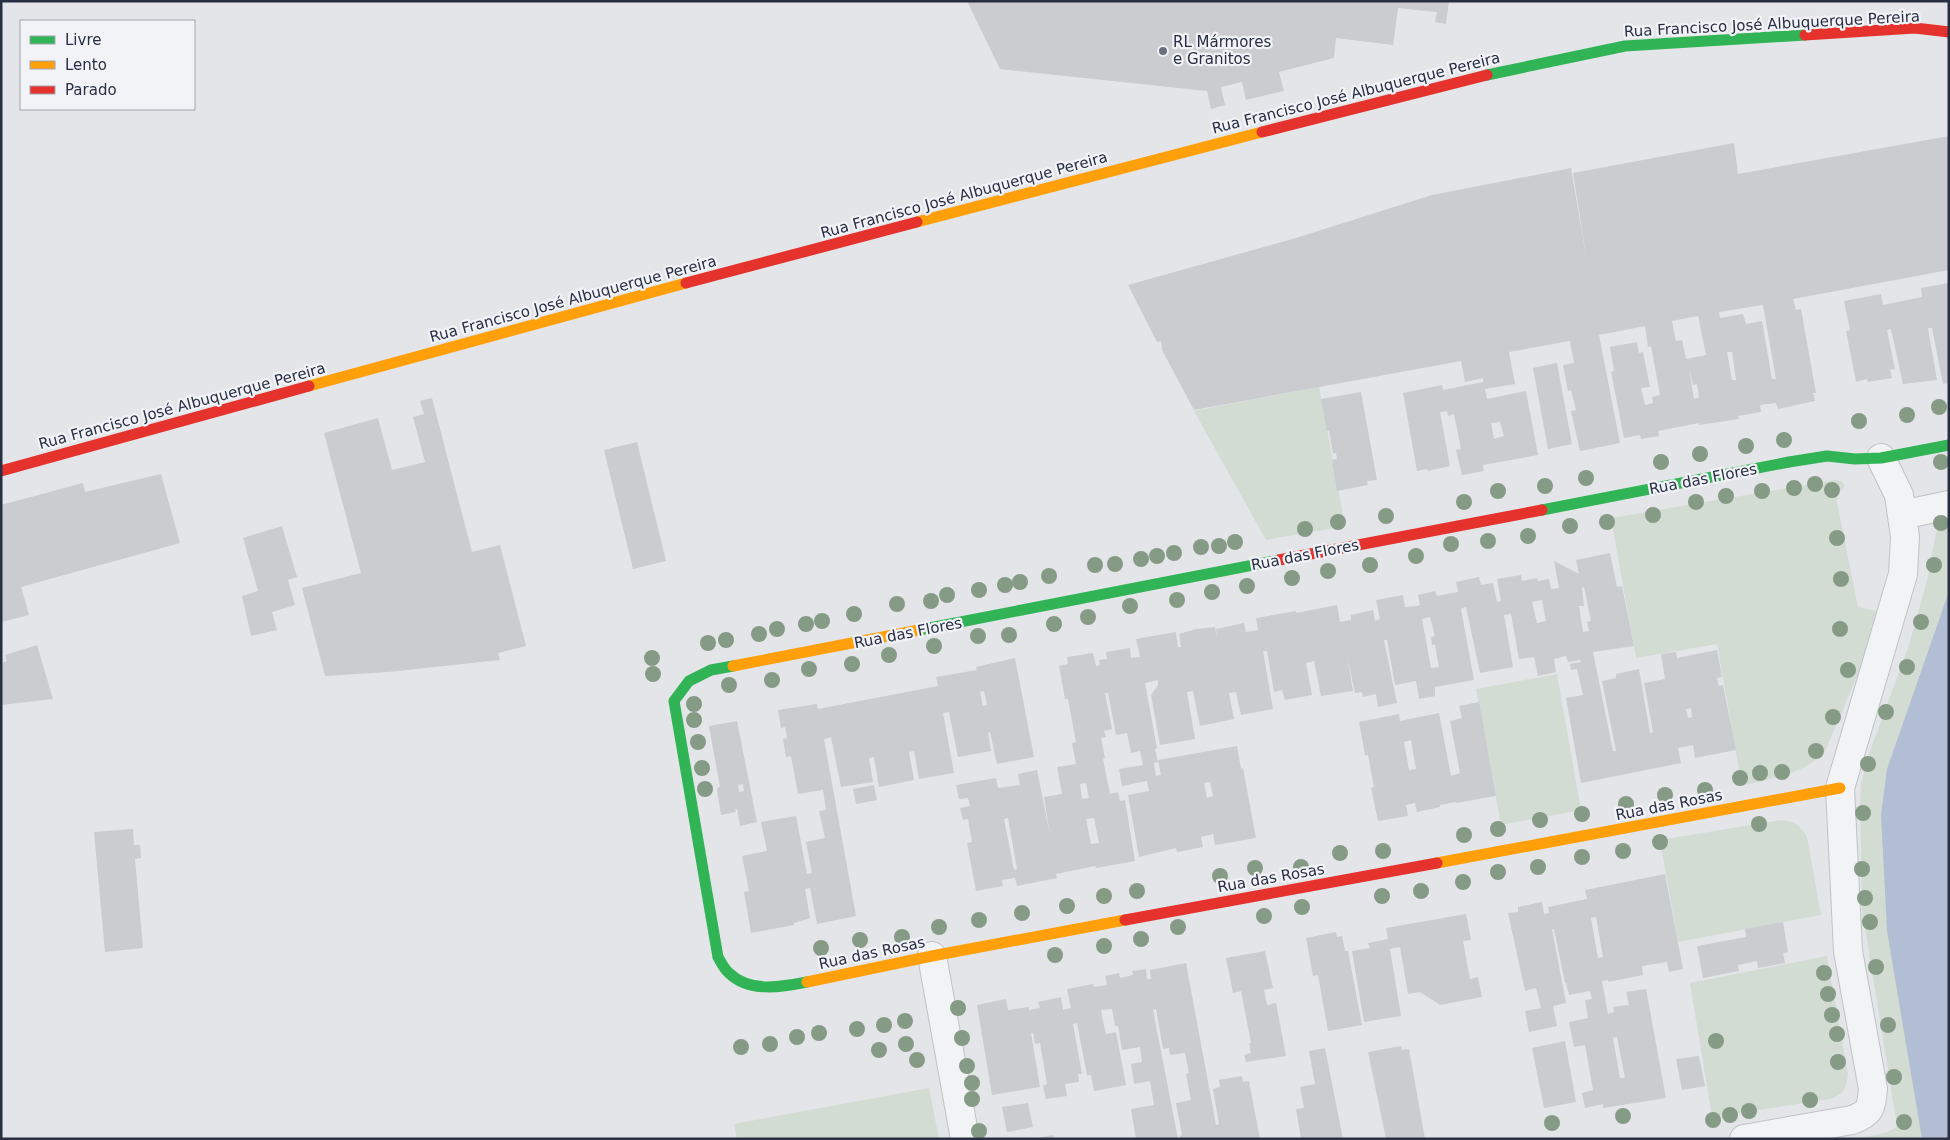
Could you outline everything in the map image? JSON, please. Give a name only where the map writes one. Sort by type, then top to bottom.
[{"type":"street","name":"Rua Francisco José Albuquerque Pereira","points":[[1,471],[640,295],[1465,79],[1625,46],[1915,28],[1949,32]]},
{"type":"street","name":"Rua das Flores","points":[[718,957],[674,701],[688,681],[711,670],[1789,462],[1827,456],[1855,459],[1882,458],[1949,445]]},
{"type":"street","points":[[1744,1139],[1852,1120],[1864,1116],[1870,1109],[1873,1090],[1848,951],[1840,788],[1903,574],[1905,537],[1899,495],[1882,458]]},
{"type":"street","points":[[1902,515],[1949,505]]},
{"type":"street","name":"Rua das Rosas","points":[[718,957],[728,973],[741,982],[760,987],[789,986],[932,956],[1840,788]]},
{"type":"street","points":[[932,956],[964,1139]]},
{"type":"shaded area","points":[[1319,387],[1345,526],[1266,540],[1194,411]]},
{"type":"shaded area","points":[[1835,480],[1841,481],[1845,486],[1838,494],[1837,502],[1858,607],[1877,611],[1877,614],[1859,672],[1825,751],[1817,759],[1797,771],[1742,786],[1717,644],[1636,658],[1611,518]]},
{"type":"shaded area","points":[[1949,516],[1949,591],[1887,769],[1881,814],[1922,1139],[1851,1139],[1881,1134],[1897,1126],[1862,909],[1861,783],[1869,754],[1909,645],[1928,577],[1936,532]]},
{"type":"shaded area","points":[[1557,674],[1581,810],[1501,825],[1476,689]]},
{"type":"shaded area","points":[[1781,820],[1797,824],[1807,837],[1821,915],[1678,942],[1660,840]]},
{"type":"shaded area","points":[[1827,956],[1848,1074],[1844,1090],[1839,1095],[1830,1099],[1712,1117],[1690,983]]},
{"type":"shaded area","points":[[929,1088],[939,1139],[737,1139],[734,1124]]},
{"type":"water","points":[[1949,591],[1949,1139],[1922,1139],[1887,931],[1881,814],[1887,769]]},
{"type":"building","name":"RL Mármores e Granitos","points":[[967,1],[1449,1],[1446,24],[1435,22],[1437,12],[1398,8],[1393,45],[1336,38],[1334,58],[1279,72],[1284,91],[1246,100],[1242,82],[1221,87],[1225,105],[1211,109],[1207,91],[1000,69]]},
{"type":"building","points":[[1949,136],[1949,270],[1793,299],[1796,310],[1801,309],[1816,393],[1813,393],[1815,401],[1778,409],[1776,403],[1760,405],[1761,412],[1738,416],[1739,419],[1699,425],[1699,423],[1658,431],[1659,436],[1641,439],[1640,435],[1624,438],[1611,372],[1614,371],[1610,347],[1637,342],[1639,353],[1643,352],[1650,387],[1641,388],[1645,405],[1653,403],[1652,397],[1660,395],[1651,346],[1648,347],[1645,326],[1599,335],[1620,443],[1580,451],[1571,411],[1576,410],[1571,390],[1568,391],[1563,365],[1574,363],[1570,341],[1509,352],[1515,384],[1485,389],[1487,399],[1526,391],[1538,455],[1483,465],[1484,471],[1462,475],[1456,450],[1461,449],[1454,414],[1448,416],[1447,411],[1440,412],[1450,466],[1428,471],[1427,469],[1417,471],[1403,393],[1442,385],[1443,390],[1483,382],[1483,378],[1465,382],[1461,361],[1194,410],[1162,350],[1161,341],[1157,342],[1128,285],[1296,238],[1432,195],[1571,168],[1588,268],[1573,173],[1734,143],[1738,174]],"holes":[[[1763,305],[1776,379],[1772,379],[1762,321],[1746,324],[1743,314],[1720,318],[1719,312]],[[1698,316],[1706,355],[1686,359],[1682,340],[1676,341],[1672,321]],[[1727,352],[1732,352],[1736,380],[1732,380]],[[1689,369],[1693,385],[1697,384],[1699,397],[1694,399]],[[1500,422],[1504,436],[1494,439],[1491,423]]]},
{"type":"building","points":[[1949,283],[1949,383],[1943,384],[1932,328],[1928,328],[1937,380],[1903,384],[1891,329],[1887,330],[1895,369],[1890,370],[1892,378],[1868,382],[1867,379],[1856,382],[1846,331],[1850,330],[1844,301],[1881,294],[1883,305],[1922,297],[1921,288]]},
{"type":"building","points":[[1557,363],[1572,444],[1548,449],[1533,368]]},
{"type":"building","points":[[1361,392],[1377,480],[1367,481],[1368,485],[1337,491],[1332,460],[1337,459],[1336,453],[1333,454],[1321,399]]},
{"type":"building","points":[[432,398],[472,552],[500,545],[526,646],[498,653],[500,660],[388,672],[325,676],[302,588],[361,573],[324,433],[378,418],[392,470],[425,462],[413,417],[424,414],[420,401]]},
{"type":"building","points":[[637,442],[666,561],[633,569],[604,450]]},
{"type":"building","points":[[161,474],[180,543],[21,587],[29,615],[1,622],[1,505],[83,483],[85,492]]},
{"type":"building","points":[[282,526],[297,577],[288,580],[295,605],[272,612],[277,630],[251,636],[242,596],[258,591],[243,538]]},
{"type":"building","points":[[1610,553],[1617,587],[1622,586],[1634,646],[1593,652],[1613,751],[1616,751],[1602,681],[1616,678],[1616,674],[1639,669],[1650,733],[1653,732],[1644,683],[1665,679],[1661,654],[1676,652],[1677,658],[1717,650],[1722,677],[1717,678],[1719,686],[1723,685],[1736,750],[1695,758],[1693,745],[1678,748],[1681,763],[1581,783],[1566,698],[1583,695],[1577,669],[1571,670],[1570,664],[1581,662],[1580,660],[1568,662],[1566,656],[1554,659],[1556,672],[1538,676],[1534,657],[1519,659],[1511,614],[1504,615],[1513,667],[1480,673],[1466,607],[1461,609],[1474,680],[1435,687],[1435,696],[1419,699],[1416,681],[1395,685],[1387,640],[1384,640],[1397,703],[1378,707],[1376,694],[1363,697],[1362,692],[1355,693],[1347,656],[1353,691],[1321,696],[1314,661],[1306,663],[1312,695],[1285,700],[1282,690],[1274,692],[1267,651],[1263,651],[1273,709],[1241,715],[1236,692],[1229,693],[1234,719],[1200,726],[1193,691],[1187,692],[1195,739],[1160,745],[1151,695],[1158,685],[1158,680],[1145,683],[1157,748],[1155,749],[1158,762],[1154,763],[1156,776],[1161,775],[1158,760],[1237,746],[1256,838],[1215,845],[1213,834],[1201,837],[1203,847],[1177,852],[1176,848],[1139,857],[1128,795],[1149,791],[1147,781],[1122,786],[1119,769],[1143,765],[1140,751],[1131,753],[1127,733],[1116,735],[1108,693],[1105,693],[1112,729],[1104,731],[1106,737],[1101,738],[1105,758],[1103,759],[1110,794],[1118,792],[1120,801],[1125,800],[1135,861],[1096,868],[1095,866],[1056,874],[1057,878],[1017,886],[1015,878],[1002,880],[1003,886],[976,891],[967,843],[972,842],[968,819],[963,820],[960,808],[970,806],[968,798],[959,799],[956,785],[996,778],[998,788],[1020,785],[1018,774],[1037,770],[1050,835],[1044,797],[1062,794],[1057,767],[1076,764],[1072,743],[1076,742],[1068,699],[1065,699],[1059,666],[1068,664],[1067,657],[1093,653],[1096,666],[1100,665],[1099,660],[1107,659],[1106,652],[1130,648],[1131,658],[1140,657],[1136,639],[1176,632],[1178,647],[1181,647],[1179,634],[1196,629],[1215,627],[1217,639],[1216,629],[1244,623],[1246,632],[1258,630],[1256,618],[1337,605],[1340,622],[1351,620],[1351,615],[1373,610],[1375,621],[1380,619],[1376,600],[1403,595],[1405,607],[1417,606],[1420,605],[1418,595],[1435,591],[1437,596],[1458,592],[1456,582],[1479,577],[1481,585],[1493,583],[1497,602],[1501,601],[1497,579],[1521,575],[1522,581],[1537,578],[1538,581],[1549,579],[1551,589],[1559,588],[1554,561],[1579,574],[1576,560]],"holes":[[[1584,587],[1591,621],[1587,622],[1589,631],[1583,632],[1579,606],[1584,606],[1582,588]],[[1542,600],[1546,621],[1537,623],[1532,602]],[[1430,617],[1435,636],[1431,637],[1432,645],[1435,645],[1439,667],[1431,668],[1422,619]],[[1691,708],[1692,717],[1688,718],[1686,709]],[[1210,782],[1213,796],[1207,798],[1204,783]],[[1086,783],[1089,798],[1082,799],[1080,784]],[[1008,818],[1017,869],[1014,870],[1004,819]],[[1094,818],[1099,843],[1091,844],[1086,819]]]},
{"type":"building","points":[[37,645],[53,699],[1,705],[1,663],[7,661],[5,655]]},
{"type":"building","points":[[1015,658],[1034,757],[997,764],[990,732],[988,733],[991,751],[958,757],[949,712],[943,713],[954,773],[919,779],[914,751],[909,752],[914,780],[879,787],[874,757],[869,758],[873,782],[841,787],[831,737],[824,739],[856,916],[817,924],[810,888],[805,889],[810,918],[794,923],[794,925],[751,933],[744,892],[749,891],[742,856],[767,851],[761,822],[796,816],[807,874],[812,873],[806,842],[825,838],[819,811],[826,810],[823,790],[798,794],[791,756],[786,757],[783,739],[787,738],[785,727],[781,728],[778,710],[817,704],[818,709],[938,686],[936,677],[977,670],[976,667]],"holes":[[[984,691],[987,705],[983,706],[980,692]]]},
{"type":"building","points":[[1479,702],[1496,796],[1440,805],[1440,807],[1417,812],[1415,803],[1406,805],[1408,816],[1378,821],[1371,788],[1374,787],[1368,755],[1365,755],[1359,722],[1399,714],[1400,721],[1439,713],[1451,776],[1460,773],[1450,721],[1462,718],[1459,706]],"holes":[[[1411,740],[1416,769],[1409,770],[1404,742]]]},
{"type":"building","points":[[737,721],[757,822],[740,826],[737,809],[735,809],[736,812],[721,815],[717,788],[720,787],[709,726]],"holes":[[[743,784],[744,791],[739,792],[738,785]]]},
{"type":"building","points":[[874,785],[877,800],[856,804],[853,789]]},
{"type":"building","points":[[133,829],[134,845],[140,845],[141,858],[135,859],[143,948],[105,952],[94,832]]},
{"type":"building","points":[[1665,874],[1683,969],[1669,972],[1667,962],[1642,966],[1643,975],[1608,982],[1608,980],[1602,981],[1608,1014],[1614,1012],[1613,1007],[1629,1005],[1626,992],[1646,989],[1666,1098],[1603,1108],[1603,1104],[1585,1108],[1582,1093],[1593,1090],[1585,1045],[1574,1047],[1569,1022],[1588,1018],[1585,1000],[1592,999],[1590,991],[1569,995],[1554,929],[1552,929],[1566,1003],[1553,1006],[1557,1026],[1529,1032],[1525,1011],[1541,1008],[1536,988],[1525,991],[1508,913],[1518,912],[1518,907],[1542,902],[1544,914],[1549,913],[1548,907],[1587,899],[1585,890]],"holes":[[[1596,917],[1603,957],[1598,958],[1591,918]],[[1617,1037],[1625,1078],[1620,1078],[1613,1038]]]},
{"type":"building","points":[[1466,914],[1471,940],[1463,941],[1470,979],[1478,977],[1482,997],[1440,1005],[1420,992],[1408,994],[1400,947],[1390,949],[1401,1016],[1364,1022],[1352,951],[1370,948],[1368,943],[1388,939],[1386,928]]},
{"type":"building","points":[[1783,922],[1788,952],[1783,953],[1785,963],[1758,968],[1757,961],[1738,965],[1739,971],[1703,978],[1697,946],[1746,937],[1745,929]]},
{"type":"building","points":[[1336,932],[1337,937],[1342,936],[1345,951],[1348,951],[1362,1025],[1328,1031],[1318,975],[1313,976],[1306,938]]},
{"type":"building","points":[[1265,951],[1273,988],[1264,990],[1267,1005],[1276,1003],[1286,1056],[1246,1062],[1244,1055],[1251,1053],[1249,1043],[1251,1043],[1241,991],[1233,993],[1226,958]]},
{"type":"building","points":[[1186,963],[1216,1125],[1219,1124],[1213,1089],[1220,1087],[1219,1080],[1242,1076],[1243,1082],[1249,1081],[1260,1139],[1180,1139],[1182,1135],[1176,1103],[1191,1100],[1186,1074],[1189,1073],[1185,1053],[1170,1055],[1169,1048],[1163,1049],[1156,1009],[1153,1010],[1178,1139],[1136,1139],[1131,1109],[1154,1105],[1150,1081],[1134,1084],[1131,1064],[1142,1062],[1140,1047],[1122,1050],[1118,1026],[1115,1026],[1112,1009],[1101,1010],[1106,1034],[1116,1032],[1126,1085],[1094,1091],[1091,1075],[1087,1075],[1077,1023],[1073,1024],[1082,1074],[1078,1074],[1079,1082],[1065,1084],[1067,1096],[1046,1099],[1043,1086],[1047,1084],[1040,1043],[1035,1044],[1033,1033],[1031,1033],[1040,1087],[992,1095],[977,1005],[1006,999],[1008,1010],[1029,1007],[1029,1010],[1040,1008],[1038,1002],[1061,997],[1063,1010],[1071,1008],[1067,989],[1093,984],[1094,987],[1107,985],[1105,976],[1119,973],[1120,978],[1133,975],[1132,971],[1146,969],[1147,979],[1151,979],[1150,970]]},
{"type":"building","points":[[1565,1041],[1576,1102],[1544,1108],[1532,1048]]},
{"type":"building","points":[[1401,1046],[1402,1050],[1409,1049],[1425,1139],[1386,1139],[1368,1052]]},
{"type":"building","points":[[1325,1048],[1343,1139],[1301,1139],[1296,1109],[1304,1108],[1300,1087],[1315,1084],[1309,1051]]},
{"type":"building","points":[[1699,1056],[1705,1086],[1682,1090],[1676,1059]]},
{"type":"building","points":[[1028,1103],[1033,1127],[1007,1132],[1002,1107]]},
{"type":"building","points":[[1053,1135],[1054,1139],[1038,1139],[1038,1138]]},
{"type":"traffic: fast","points":[[1487,75],[1625,46],[1805,35]]},
{"type":"traffic: fast","points":[[1542,510],[1789,462],[1827,456],[1855,459],[1881,458],[1949,445]]},
{"type":"traffic: fast","points":[[919,630],[1279,560]]},
{"type":"traffic: fast","points":[[733,666],[711,670],[689,681],[674,701],[718,957],[727,971],[746,984],[777,987],[807,982]]},
{"type":"traffic: slow","points":[[917,222],[1262,132]]},
{"type":"traffic: slow","points":[[309,386],[686,283]]},
{"type":"traffic: slow","points":[[733,666],[919,630]]},
{"type":"traffic: slow","points":[[1437,863],[1840,788]]},
{"type":"traffic: slow","points":[[807,982],[932,956],[1125,920]]},
{"type":"traffic: jam","points":[[1805,35],[1915,28],[1949,32]]},
{"type":"traffic: jam","points":[[1262,132],[1487,75]]},
{"type":"traffic: jam","points":[[686,283],[917,222]]},
{"type":"traffic: jam","points":[[1,471],[309,386]]},
{"type":"traffic: jam","points":[[1279,560],[1542,510]]},
{"type":"traffic: jam","points":[[1125,920],[1437,863]]},
{"type":"place","name":"RL Mármores e Granitos","points":[[1163,51]]}]
